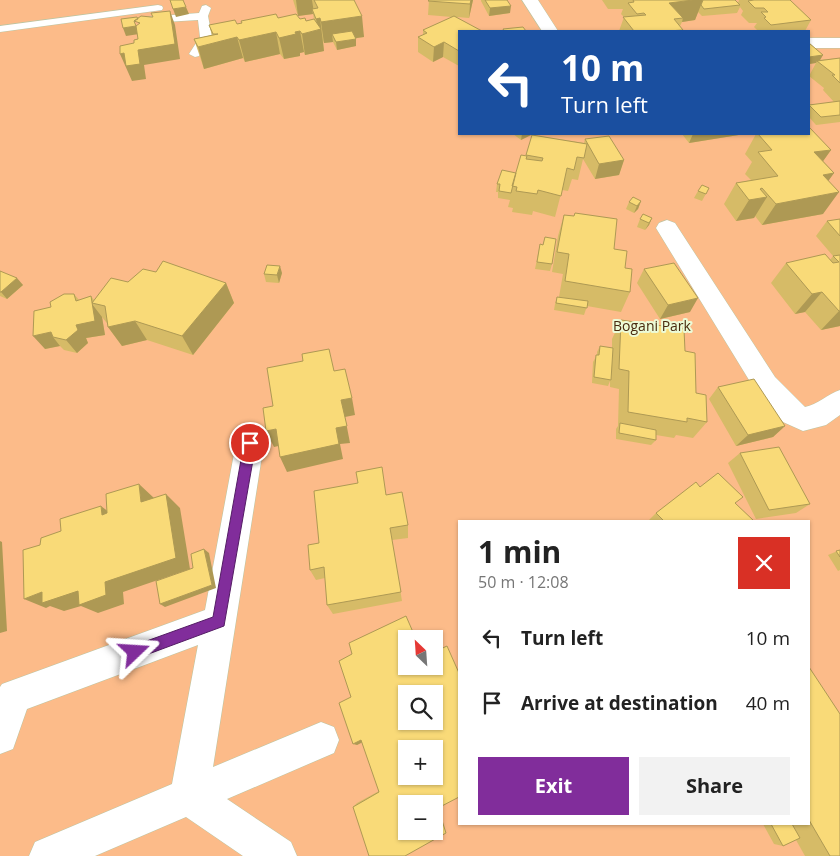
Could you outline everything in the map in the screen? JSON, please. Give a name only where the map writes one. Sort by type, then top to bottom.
[{"type":"street","points":[[530,0],[549,30]]},
{"type":"street","points":[[810,43],[840,43]]},
{"type":"street","points":[[667,228],[766,385],[793,414],[804,419],[816,417],[840,401]]},
{"type":"street","points":[[189,796],[250,443]]},
{"type":"street","points":[[0,736],[7,697],[219,621]]},
{"type":"street","points":[[49,856],[321,740]]},
{"type":"street","points":[[189,796],[277,856]]},
{"type":"lane","points":[[0,29],[158,8]]},
{"type":"lane","points":[[144,21],[204,12],[211,36],[195,54]]},
{"type":"green space","name":"Bogani Park","points":[[0,0],[840,0],[840,856],[0,856]]},
{"type":"building","points":[[170,0],[183,0],[186,7],[173,9]]},
{"type":"building","points":[[314,0],[354,0],[362,16],[321,22],[320,18],[316,19],[312,9],[318,8]]},
{"type":"building","points":[[429,0],[471,0],[470,4]]},
{"type":"building","points":[[485,0],[507,0],[511,6],[490,8]]},
{"type":"building","points":[[633,0],[693,0],[669,3],[683,18],[674,19],[683,30],[633,30],[623,17],[646,15],[644,13],[637,14],[628,3],[634,2]]},
{"type":"building","points":[[703,0],[735,0],[740,5],[704,9],[701,5]]},
{"type":"building","points":[[790,0],[811,20],[771,25],[761,12],[768,12],[764,8],[755,8],[748,1]]},
{"type":"building","points":[[170,11],[175,44],[138,50],[140,64],[126,66],[124,53],[120,54],[120,46],[134,43],[134,40],[138,39],[136,26],[140,23],[134,21],[141,16],[153,17],[151,13]]},
{"type":"building","points":[[276,14],[278,18],[296,14],[300,19],[305,18],[306,21],[314,19],[321,29],[302,34],[300,31],[295,32],[296,34],[279,38],[276,32],[239,40],[237,37],[198,47],[194,39],[218,34],[213,34],[209,25],[235,20],[237,24],[242,23],[241,21]]},
{"type":"building","points":[[454,16],[480,30],[458,30],[458,50],[444,42],[434,47],[418,37],[427,33],[423,30]]},
{"type":"building","points":[[137,17],[138,19],[134,21],[136,26],[123,28],[121,19]]},
{"type":"building","points":[[523,27],[525,30],[504,30]]},
{"type":"building","points":[[352,31],[356,39],[336,42],[332,34]]},
{"type":"building","points":[[810,44],[823,55],[810,57]]},
{"type":"building","points":[[840,58],[840,83],[832,75],[835,75],[817,61]]},
{"type":"building","points":[[840,101],[840,115],[821,117],[810,105]]},
{"type":"building","points":[[810,128],[831,150],[814,152],[834,173],[823,175],[839,192],[776,204],[762,188],[760,189],[767,197],[749,200],[736,183],[778,176],[758,152],[772,150],[759,135],[810,135]]},
{"type":"building","points":[[532,135],[587,144],[584,158],[577,157],[574,170],[567,168],[561,196],[538,190],[537,194],[516,191],[517,187],[512,186],[521,155],[527,156],[526,159],[542,161],[543,158],[526,155]]},
{"type":"building","points":[[609,136],[624,160],[599,164],[585,139]]},
{"type":"building","points":[[502,170],[516,173],[511,193],[499,191],[500,184],[497,184]]},
{"type":"building","points":[[702,185],[709,188],[706,194],[698,191]]},
{"type":"building","points":[[633,197],[641,201],[637,206],[629,202]]},
{"type":"building","points":[[575,213],[617,219],[614,249],[627,251],[625,268],[632,269],[630,292],[565,281],[569,254],[557,252],[564,215],[574,216]]},
{"type":"building","points":[[643,214],[652,218],[649,223],[640,219]]},
{"type":"building","points":[[840,219],[840,236],[827,221]]},
{"type":"building","points":[[545,237],[556,239],[552,264],[537,262],[540,244],[543,245]]},
{"type":"building","points":[[825,254],[833,263],[839,262],[833,256],[840,255],[840,311],[822,292],[812,294],[786,263]]},
{"type":"building","points":[[163,261],[226,283],[182,336],[135,321],[108,327],[105,306],[92,303],[111,278],[128,282],[143,269],[156,272]]},
{"type":"building","points":[[674,263],[698,298],[668,305],[644,269]]},
{"type":"building","points":[[267,265],[280,266],[277,275],[264,274]]},
{"type":"building","points":[[0,271],[17,278],[1,292],[0,292]]},
{"type":"building","points":[[64,294],[74,294],[76,301],[91,296],[95,321],[76,325],[78,330],[66,340],[53,337],[51,332],[33,336],[34,311],[51,307],[50,302]]},
{"type":"building","points":[[557,297],[588,301],[587,308],[556,303]]},
{"type":"building","points":[[621,320],[684,329],[685,351],[695,353],[696,393],[706,395],[707,422],[687,418],[687,422],[628,412],[629,371],[619,369]]},
{"type":"building","points":[[600,346],[613,348],[611,380],[594,377],[596,355],[599,355]]},
{"type":"building","points":[[329,349],[334,371],[345,369],[352,398],[341,400],[347,426],[336,428],[339,444],[280,457],[276,429],[266,431],[263,408],[273,406],[267,368],[303,361],[302,354]]},
{"type":"building","points":[[754,379],[785,426],[748,435],[718,387]]},
{"type":"building","points":[[620,423],[656,430],[656,440],[619,433]]},
{"type":"building","points":[[779,447],[810,504],[769,510],[740,453]]},
{"type":"building","points":[[382,467],[386,495],[402,492],[408,525],[390,528],[401,592],[327,605],[324,567],[310,570],[308,545],[319,543],[314,491],[358,483],[356,472]]},
{"type":"building","points":[[718,473],[743,497],[735,503],[753,520],[663,520],[656,513],[696,482],[700,487]]},
{"type":"building","points":[[139,484],[141,502],[166,494],[176,558],[105,582],[106,595],[79,605],[78,591],[42,603],[42,592],[24,599],[23,550],[40,545],[41,538],[61,531],[60,519],[101,506],[102,515],[107,513],[106,494]]},
{"type":"building","points":[[204,549],[212,585],[160,604],[156,581],[193,568],[191,554]]},
{"type":"building","points":[[406,616],[412,630],[398,630],[398,675],[443,675],[443,648],[447,646],[458,671],[458,798],[443,805],[443,795],[398,795],[398,840],[434,840],[405,856],[369,856],[353,807],[379,792],[361,740],[353,744],[339,703],[351,697],[339,661],[352,654],[349,643]]},
{"type":"building","points":[[810,669],[840,714],[840,856],[830,856],[810,822]]},
{"type":"building","points":[[443,824],[446,833],[443,835]]},
{"type":"building","points":[[772,825],[793,825],[800,838],[783,846]]},
{"type":"route","points":[[135,652],[219,621],[250,443]]}]
